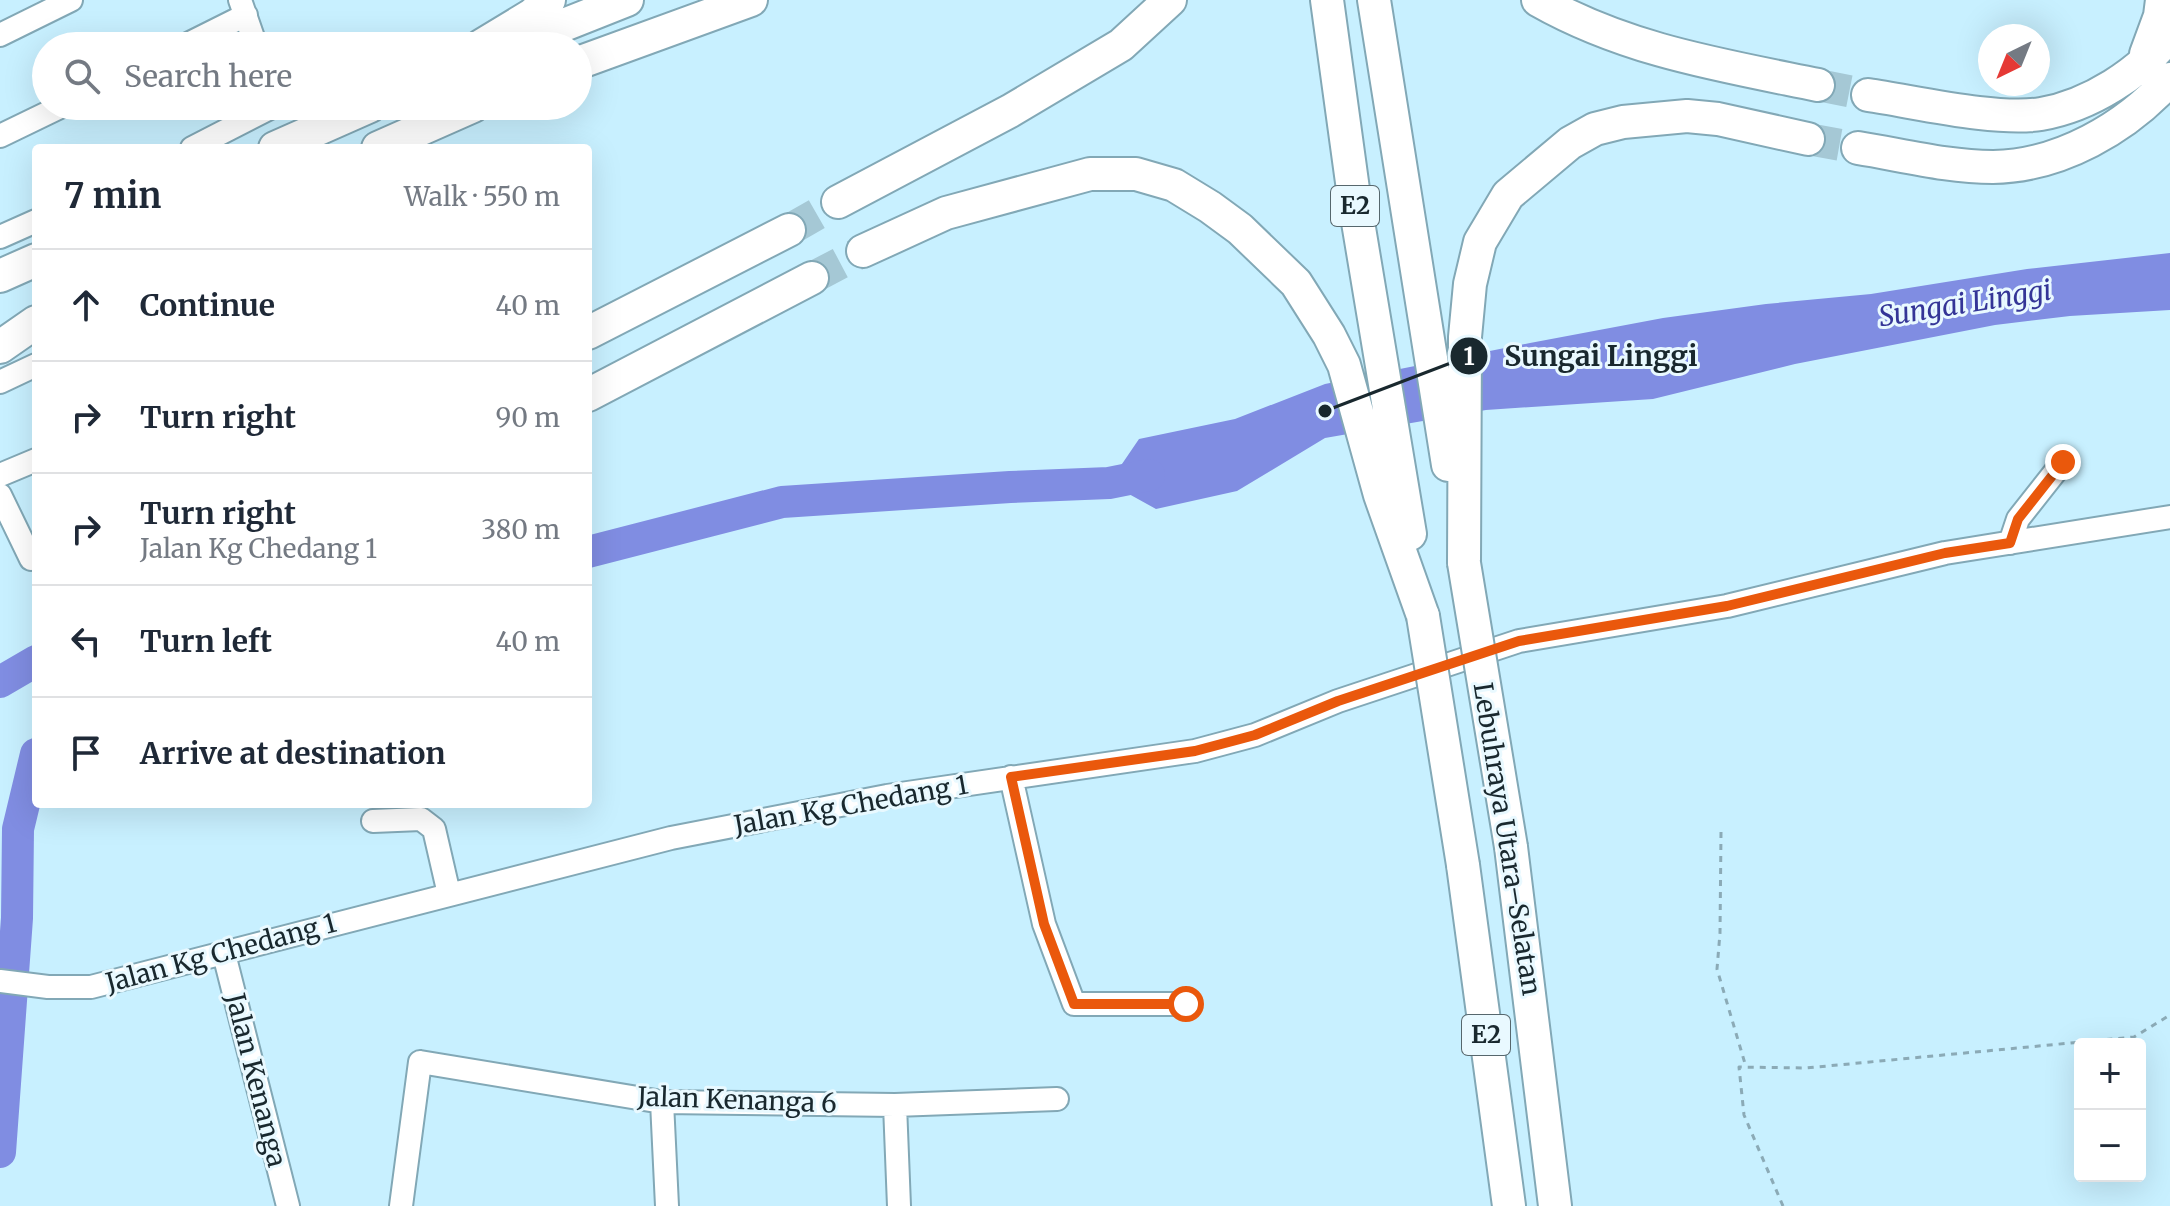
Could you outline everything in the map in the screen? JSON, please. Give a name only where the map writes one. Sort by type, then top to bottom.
[{"type":"highway","points":[[504,32],[549,0]]},
{"type":"highway","points":[[592,57],[751,0]]},
{"type":"highway","points":[[838,202],[998,118],[1121,45],[1170,0]]},
{"type":"highway","name":"Lebuhraya Utara–Selatan","points":[[1327,0],[1380,361],[1463,865],[1509,1206]]},
{"type":"highway","name":"Lebuhraya Utara–Selatan","points":[[1374,0],[1511,847],[1555,1206]]},
{"type":"highway","points":[[1538,0],[1570,19],[1634,44],[1818,85]]},
{"type":"highway","points":[[1858,148],[1958,165],[1995,167],[2036,161],[2072,149],[2125,120],[2150,101],[2156,72],[2162,0]]},
{"type":"highway","points":[[551,32],[626,6],[679,24]]},
{"type":"highway","points":[[592,53],[626,6]]},
{"type":"highway","points":[[2156,72],[2170,33]]},
{"type":"highway","points":[[1868,95],[2003,115],[2042,114],[2156,72]]},
{"type":"highway","points":[[1464,563],[1465,337],[1470,284],[1480,242],[1508,195],[1570,143],[1595,129],[1623,122],[1687,116],[1718,119],[1808,139]]},
{"type":"highway","points":[[284,144],[338,120]]},
{"type":"highway","points":[[387,144],[441,120]]},
{"type":"highway","points":[[863,251],[946,213],[1090,174],[1136,174],[1174,185],[1210,207],[1273,258],[1315,309],[1344,365],[1380,495],[1423,616]]},
{"type":"highway","points":[[592,331],[789,230]]},
{"type":"highway","points":[[0,276],[32,262]]},
{"type":"highway","points":[[592,393],[812,278]]},
{"type":"highway","points":[[0,322],[32,309]]},
{"type":"highway","points":[[0,347],[32,325]]},
{"type":"street","points":[[0,35],[71,0]]},
{"type":"street","points":[[206,32],[243,8],[251,32]]},
{"type":"street","points":[[0,136],[33,120]]},
{"type":"street","points":[[200,144],[247,120]]},
{"type":"street","points":[[0,237],[32,223]]},
{"type":"street","points":[[0,382],[32,367]]},
{"type":"street","points":[[0,475],[32,462]]},
{"type":"street","points":[[2010,543],[2018,519],[2063,462]]},
{"type":"street","points":[[0,495],[32,556]]},
{"type":"street","name":"Jalan Kg Chedang 1","points":[[0,981],[48,987],[91,987],[671,838],[887,796],[1195,751],[1255,735],[1338,701],[1519,641],[1727,606],[1945,553],[2170,517]]},
{"type":"street","points":[[1011,777],[1044,924],[1074,1004],[1186,1004]]},
{"type":"street","points":[[373,821],[421,819],[434,829],[449,894]]},
{"type":"street","name":"Jalan Kenanga","points":[[224,954],[288,1206]]},
{"type":"street","name":"Jalan Kenanga 6","points":[[401,1206],[420,1062],[662,1102],[895,1105],[1057,1099]]},
{"type":"street","points":[[662,1102],[667,1206]]},
{"type":"street","points":[[895,1105],[899,1206]]},
{"type":"path","points":[[1721,832],[1717,969],[1746,1067]]},
{"type":"path","points":[[1783,1206],[1744,1115],[1739,1067],[1806,1068],[2134,1037],[2170,1015]]},
{"type":"water","points":[[2170,253],[2170,310],[2070,316],[1995,325],[1795,364],[1653,399],[1486,410],[1325,438],[1237,491],[1156,509],[1109,483],[1139,439],[1235,419],[1325,384],[1663,318],[1871,294],[2027,269]]},
{"type":"waterway","name":"Sungai Linggi","points":[[592,551],[782,502],[1109,483],[1149,475]]},
{"type":"waterway","name":"Sungai Linggi","points":[[0,682],[32,663]]},
{"type":"waterway","points":[[0,1152],[17,918],[18,829],[32,771]]},
{"type":"tunnel","points":[[1818,85],[1868,95]]},
{"type":"tunnel","points":[[1808,139],[1858,148]]},
{"type":"tunnel","points":[[789,230],[838,202]]},
{"type":"tunnel","points":[[812,278],[863,251]]},
{"type":"place","name":"Sungai Linggi","points":[[1325,411]]},
{"type":"route","points":[[1186,1004],[1074,1004],[1044,924],[1011,777],[1195,751],[1255,735],[1338,701],[1519,641],[1727,606],[1945,553],[2010,543],[2018,519],[2063,462]]}]
